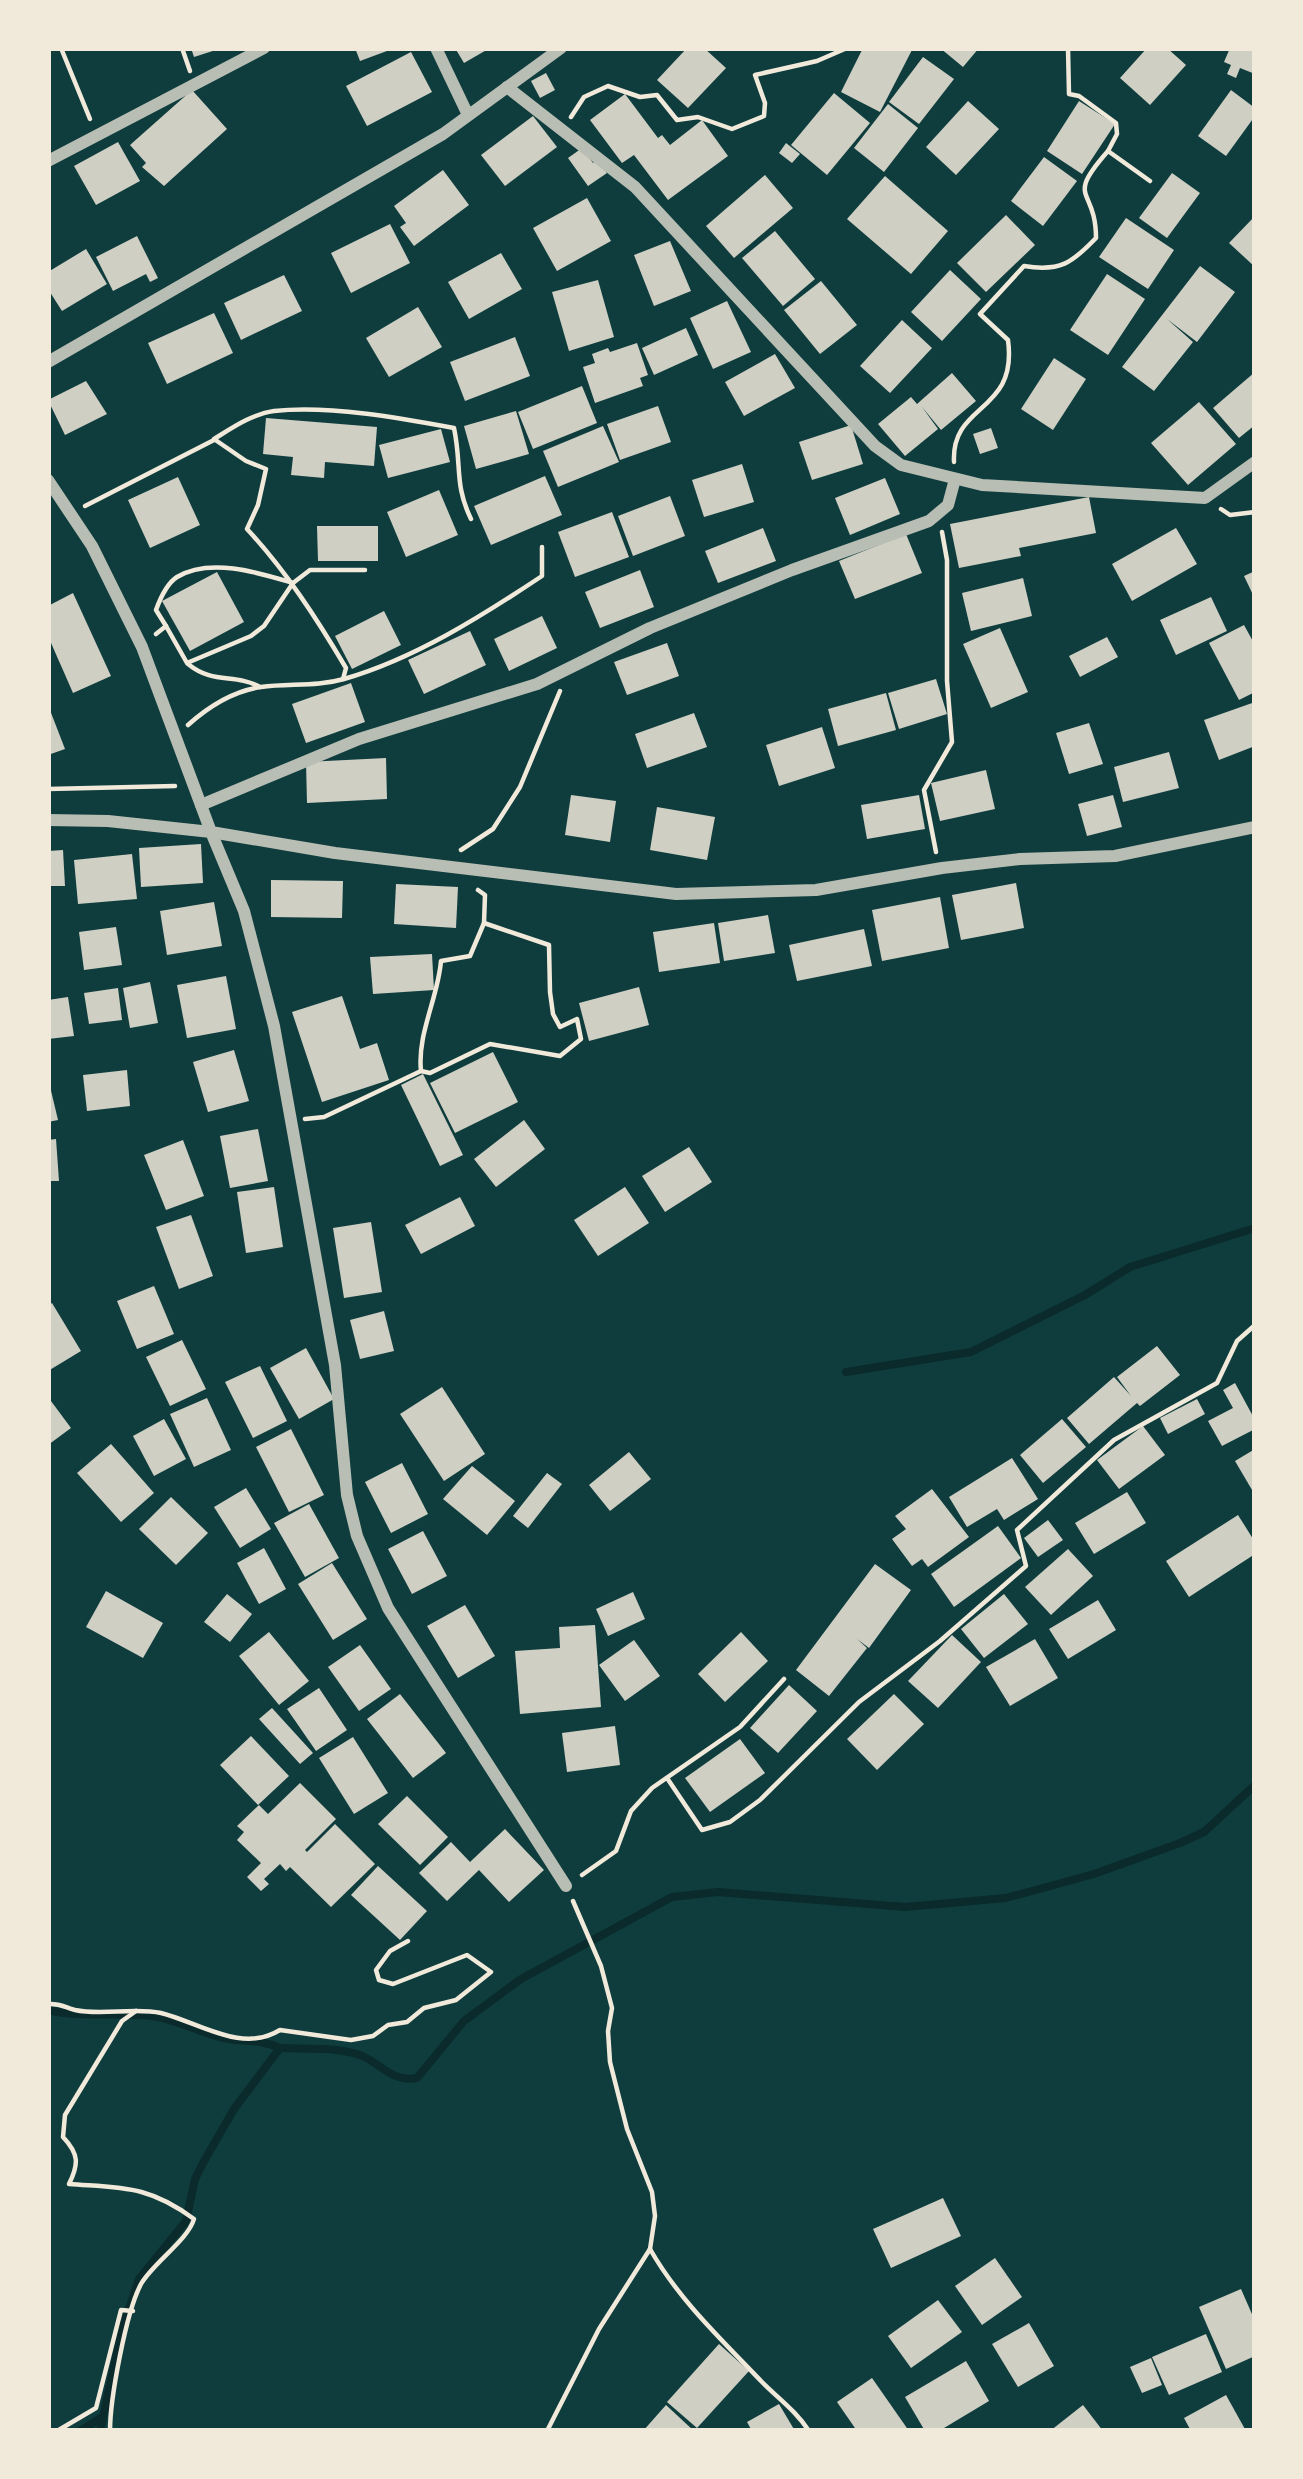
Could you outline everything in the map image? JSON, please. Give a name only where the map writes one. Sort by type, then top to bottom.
[{"type":"street","points":[[48,161],[264,48]]},
{"type":"street","points":[[436,48],[469,115]]},
{"type":"street","points":[[48,362],[358,186],[469,115],[561,48]]},
{"type":"street","points":[[507,87],[635,187],[875,446],[901,465],[982,485],[1204,498],[1255,462]]},
{"type":"street","points":[[201,805],[359,739],[502,696],[650,628],[940,514],[948,506],[955,479]]},
{"type":"street","points":[[48,480],[92,546],[142,647],[192,787],[244,911],[293,1121],[335,1365],[347,1495],[357,1536],[388,1608],[566,1886]]},
{"type":"street","points":[[48,820],[211,832],[335,853],[676,894],[816,890],[1020,859],[1114,856],[1255,827]]},
{"type":"path","points":[[61,48],[75,90],[98,134]]},
{"type":"path","points":[[182,48],[194,82]]},
{"type":"path","points":[[563,128],[584,97],[608,86],[640,97],[657,95],[677,121],[698,117],[732,130],[764,116],[765,103],[755,75],[817,62],[847,48]]},
{"type":"path","points":[[955,479],[953,446],[970,417],[1010,376],[1008,340],[980,314],[1024,266],[1045,269],[1073,261],[1096,238],[1096,215],[1082,194],[1084,179],[1108,151],[1117,134],[1116,124],[1070,94],[1068,48]]},
{"type":"path","points":[[1108,151],[1150,181]]},
{"type":"path","points":[[69,513],[274,411],[391,418],[454,428],[461,463],[458,494],[471,519]]},
{"type":"path","points":[[214,439],[266,469],[247,529],[292,583],[346,668],[343,679]]},
{"type":"path","points":[[1204,498],[1230,515],[1255,512]]},
{"type":"path","points":[[940,514],[947,560],[952,742],[923,790],[929,835],[942,868]]},
{"type":"path","points":[[176,738],[221,700],[260,687],[302,687],[343,679],[429,643],[542,577],[542,547]]},
{"type":"path","points":[[260,687],[249,681],[207,678],[188,663],[156,610],[177,577],[206,569],[247,571],[292,583]]},
{"type":"path","points":[[188,663],[264,626],[292,583],[310,571],[365,571]]},
{"type":"path","points":[[142,647],[166,626]]},
{"type":"path","points":[[451,865],[463,849],[493,829],[520,788],[573,667]]},
{"type":"path","points":[[48,789],[134,784],[192,787]]},
{"type":"path","points":[[421,1071],[419,1052],[439,989],[441,961],[470,956],[484,923],[485,895],[468,882]]},
{"type":"path","points":[[293,1121],[324,1117],[490,1044],[560,1056],[581,1039],[577,1019],[560,1027],[553,1014],[549,944],[484,923]]},
{"type":"path","points":[[667,1778],[703,1830],[730,1822],[760,1800],[860,1702],[1027,1566],[1017,1530],[1114,1440],[1217,1383],[1237,1341],[1255,1325]]},
{"type":"path","points":[[547,2431],[599,2329],[650,2249],[655,2216],[652,2192],[627,2129],[610,2062],[612,2008],[602,1966],[566,1886],[616,1851],[631,1811],[667,1778],[740,1727],[784,1679]]},
{"type":"path","points":[[48,2003],[77,2011],[156,2012],[233,2037],[268,2038],[280,2030],[351,2040],[373,2036],[388,2025],[406,2022],[424,2008],[455,2000],[491,1972],[467,1955],[393,1984],[379,1980],[376,1970],[390,1951],[408,1941]]},
{"type":"path","points":[[110,2431],[124,2335],[142,2284],[165,2253],[191,2230],[194,2219],[139,2189],[69,2184],[77,2156],[63,2137],[62,2126],[122,2021],[136,2011]]},
{"type":"path","points":[[650,2249],[670,2284],[798,2414],[808,2431]]},
{"type":"path","points":[[57,2431],[96,2408],[121,2310],[133,2311]]},
{"type":"building","points":[[191,48],[219,48],[219,49],[194,57]]},
{"type":"building","points":[[355,48],[395,48],[360,61]]},
{"type":"building","points":[[455,48],[490,48],[464,63]]},
{"type":"building","points":[[687,48],[704,48],[726,68],[688,108],[657,80]]},
{"type":"building","points":[[863,48],[913,48],[880,112],[841,92]]},
{"type":"building","points":[[940,48],[979,48],[963,67]]},
{"type":"building","points":[[1147,48],[1167,48],[1186,65],[1150,105],[1120,78]]},
{"type":"building","points":[[1230,48],[1255,48],[1255,74],[1240,68],[1236,78],[1227,74],[1231,65],[1224,62]]},
{"type":"building","points":[[411,52],[432,92],[367,126],[346,86]]},
{"type":"building","points":[[923,57],[954,79],[919,124],[889,102]]},
{"type":"building","points":[[546,73],[555,90],[540,98],[531,81]]},
{"type":"building","points":[[192,90],[227,129],[164,186],[142,167],[146,163],[130,145]]},
{"type":"building","points":[[1231,90],[1255,108],[1255,116],[1226,156],[1198,136]]},
{"type":"building","points":[[834,93],[870,123],[827,175],[791,145]]},
{"type":"building","points":[[625,94],[658,138],[662,135],[670,145],[702,120],[728,156],[668,200],[634,155],[622,163],[590,120]]},
{"type":"building","points":[[968,101],[999,129],[956,175],[926,147]]},
{"type":"building","points":[[1079,101],[1115,124],[1082,174],[1047,151]]},
{"type":"building","points":[[888,104],[918,128],[884,172],[854,148]]},
{"type":"building","points":[[533,116],[557,147],[505,186],[481,155]]},
{"type":"building","points":[[118,142],[140,181],[96,205],[74,166]]},
{"type":"building","points":[[786,143],[800,154],[792,163],[779,153]]},
{"type":"building","points":[[582,148],[607,173],[588,186],[568,158]]},
{"type":"building","points":[[1044,157],[1077,181],[1043,226],[1011,201]]},
{"type":"building","points":[[443,170],[469,205],[414,246],[400,227],[406,223],[394,206]]},
{"type":"building","points":[[1172,173],[1200,193],[1167,238],[1139,218]]},
{"type":"building","points":[[765,175],[793,208],[734,258],[706,226]]},
{"type":"building","points":[[885,176],[948,231],[911,274],[847,219]]},
{"type":"building","points":[[587,198],[611,241],[557,271],[533,228]]},
{"type":"building","points":[[1006,215],[1035,245],[986,292],[957,263]]},
{"type":"building","points":[[1255,216],[1255,267],[1229,243]]},
{"type":"building","points":[[1126,218],[1174,250],[1148,289],[1099,257]]},
{"type":"building","points":[[390,224],[410,263],[351,293],[331,253]]},
{"type":"building","points":[[775,231],[815,279],[783,306],[742,258]]},
{"type":"building","points":[[137,236],[158,278],[150,282],[146,274],[113,291],[96,257]]},
{"type":"building","points":[[670,241],[691,291],[654,306],[634,255]]},
{"type":"building","points":[[86,249],[107,284],[62,311],[48,289],[48,272]]},
{"type":"building","points":[[501,253],[522,289],[469,319],[448,282]]},
{"type":"building","points":[[1200,266],[1235,292],[1197,342],[1167,319],[1193,342],[1154,391],[1122,367]]},
{"type":"building","points":[[950,270],[981,299],[942,341],[911,312]]},
{"type":"building","points":[[1107,274],[1145,299],[1108,355],[1070,330]]},
{"type":"building","points":[[284,275],[302,311],[241,340],[224,303]]},
{"type":"building","points":[[598,280],[614,337],[569,351],[552,292]]},
{"type":"building","points":[[821,281],[857,325],[820,354],[784,310]]},
{"type":"building","points":[[727,301],[751,352],[713,369],[690,318]]},
{"type":"building","points":[[418,307],[442,347],[389,377],[366,338]]},
{"type":"building","points":[[214,313],[233,353],[167,384],[148,343]]},
{"type":"building","points":[[902,320],[932,348],[890,393],[860,366]]},
{"type":"building","points":[[686,328],[698,355],[654,375],[642,348]]},
{"type":"building","points":[[515,337],[530,376],[465,401],[450,362]]},
{"type":"building","points":[[637,343],[648,375],[640,378],[643,386],[595,403],[583,367],[595,363],[592,354]]},
{"type":"building","points":[[775,354],[795,388],[744,416],[725,382]]},
{"type":"building","points":[[1054,358],[1086,379],[1053,430],[1021,409]]},
{"type":"building","points":[[1255,372],[1255,425],[1239,438],[1213,408]]},
{"type":"building","points":[[952,373],[976,401],[941,430],[922,407],[938,429],[905,456],[878,424],[911,397],[917,404]]},
{"type":"building","points":[[86,381],[107,414],[65,435],[48,400]]},
{"type":"building","points":[[582,386],[597,423],[533,449],[518,412]]},
{"type":"building","points":[[1199,402],[1236,444],[1188,485],[1151,443]]},
{"type":"building","points":[[658,406],[671,442],[620,460],[607,424]]},
{"type":"building","points":[[516,411],[529,454],[476,469],[464,426]]},
{"type":"building","points":[[266,418],[377,427],[374,466],[325,462],[324,478],[291,475],[293,457],[263,454]]},
{"type":"building","points":[[851,425],[863,464],[812,480],[799,442]]},
{"type":"building","points":[[603,426],[619,462],[558,487],[543,451]]},
{"type":"building","points":[[991,428],[998,448],[980,454],[973,434]]},
{"type":"building","points":[[441,429],[450,462],[388,478],[379,445]]},
{"type":"building","points":[[742,464],[754,502],[704,517],[692,480]]},
{"type":"building","points":[[545,476],[562,515],[491,545],[474,506]]},
{"type":"building","points":[[178,477],[200,525],[150,548],[128,500]]},
{"type":"building","points":[[885,478],[900,514],[850,535],[835,498]]},
{"type":"building","points":[[439,490],[458,535],[406,557],[387,512]]},
{"type":"building","points":[[670,496],[685,536],[633,556],[618,516]]},
{"type":"building","points":[[1089,497],[1096,533],[1019,548],[1021,556],[959,568],[950,524]]},
{"type":"building","points":[[612,512],[629,557],[575,577],[558,532]]},
{"type":"building","points":[[317,526],[378,526],[378,561],[318,561]]},
{"type":"building","points":[[763,528],[776,561],[718,583],[705,551]]},
{"type":"building","points":[[1176,528],[1197,564],[1132,601],[1112,564]]},
{"type":"building","points":[[906,534],[922,573],[855,599],[839,561]]},
{"type":"building","points":[[640,570],[654,607],[600,628],[585,592]]},
{"type":"building","points":[[1255,571],[1255,599],[1244,576]]},
{"type":"building","points":[[217,572],[244,622],[190,651],[162,601]]},
{"type":"building","points":[[1023,578],[1032,616],[971,631],[962,593]]},
{"type":"building","points":[[73,593],[111,676],[73,693],[48,636],[48,606]]},
{"type":"building","points":[[1211,597],[1227,631],[1176,655],[1160,620]]},
{"type":"building","points":[[384,611],[401,645],[352,669],[335,636]]},
{"type":"building","points":[[542,616],[557,648],[509,671],[494,639]]},
{"type":"building","points":[[1244,625],[1255,645],[1255,692],[1239,700],[1209,643]]},
{"type":"building","points":[[1000,628],[1028,692],[991,708],[963,644]]},
{"type":"building","points":[[470,631],[486,665],[424,694],[408,660]]},
{"type":"building","points":[[1107,637],[1118,657],[1080,677],[1069,656]]},
{"type":"building","points":[[667,643],[679,676],[627,695],[614,662]]},
{"type":"building","points":[[936,679],[947,714],[899,729],[888,693]]},
{"type":"building","points":[[351,683],[365,722],[306,743],[292,704]]},
{"type":"building","points":[[886,693],[896,730],[838,746],[828,709]]},
{"type":"building","points":[[1255,702],[1255,746],[1219,760],[1204,720]]},
{"type":"building","points":[[48,705],[65,749],[48,755]]},
{"type":"building","points":[[694,713],[707,747],[647,768],[635,734]]},
{"type":"building","points":[[1089,723],[1103,764],[1069,774],[1056,733]]},
{"type":"building","points":[[822,727],[835,768],[779,786],[766,745]]},
{"type":"building","points":[[1169,752],[1179,788],[1123,802],[1114,767]]},
{"type":"building","points":[[386,758],[387,799],[307,803],[306,762]]},
{"type":"building","points":[[986,770],[995,809],[940,821],[931,783]]},
{"type":"building","points":[[571,795],[616,801],[610,842],[565,835]]},
{"type":"building","points":[[919,795],[925,829],[867,839],[861,805]]},
{"type":"building","points":[[1113,795],[1122,827],[1087,836],[1078,804]]},
{"type":"building","points":[[657,807],[715,817],[707,860],[650,850]]},
{"type":"building","points":[[201,844],[203,883],[141,887],[139,848]]},
{"type":"building","points":[[63,850],[65,886],[48,886],[48,851]]},
{"type":"building","points":[[132,854],[137,899],[78,904],[74,860]]},
{"type":"building","points":[[271,880],[343,881],[342,918],[271,917]]},
{"type":"building","points":[[1016,883],[1024,928],[961,940],[952,895]]},
{"type":"building","points":[[396,884],[458,887],[456,928],[394,924]]},
{"type":"building","points":[[940,897],[949,948],[882,961],[872,910]]},
{"type":"building","points":[[214,902],[222,946],[167,955],[160,911]]},
{"type":"building","points":[[768,915],[775,953],[724,961],[718,923]]},
{"type":"building","points":[[714,923],[720,963],[659,972],[653,932]]},
{"type":"building","points":[[116,927],[122,965],[84,970],[79,932]]},
{"type":"building","points":[[864,929],[872,966],[797,981],[789,945]]},
{"type":"building","points":[[432,954],[434,990],[373,994],[370,957]]},
{"type":"building","points":[[226,976],[236,1029],[187,1038],[177,985]]},
{"type":"building","points":[[150,982],[158,1023],[130,1028],[123,988]]},
{"type":"building","points":[[639,987],[649,1025],[589,1041],[579,1003]]},
{"type":"building","points":[[118,988],[122,1020],[89,1024],[84,993]]},
{"type":"building","points":[[342,996],[360,1049],[377,1043],[389,1080],[322,1102],[292,1012]]},
{"type":"building","points":[[68,997],[74,1036],[48,1039],[48,1000]]},
{"type":"building","points":[[234,1050],[249,1101],[208,1112],[193,1062]]},
{"type":"building","points":[[493,1052],[518,1102],[455,1133],[430,1083]]},
{"type":"building","points":[[127,1070],[130,1106],[87,1111],[83,1075]]},
{"type":"building","points":[[423,1074],[463,1155],[440,1166],[401,1085]]},
{"type":"building","points":[[48,1078],[58,1120],[48,1122]]},
{"type":"building","points":[[524,1120],[545,1149],[496,1187],[474,1159]]},
{"type":"building","points":[[258,1129],[268,1181],[230,1188],[220,1136]]},
{"type":"building","points":[[56,1139],[59,1181],[48,1181],[48,1140]]},
{"type":"building","points":[[183,1140],[204,1196],[166,1210],[144,1155]]},
{"type":"building","points":[[689,1147],[712,1182],[665,1212],[642,1176]]},
{"type":"building","points":[[274,1187],[283,1247],[246,1253],[237,1192]]},
{"type":"building","points":[[625,1187],[649,1223],[598,1256],[574,1220]]},
{"type":"building","points":[[460,1197],[475,1226],[421,1254],[405,1225]]},
{"type":"building","points":[[191,1215],[213,1276],[179,1289],[156,1227]]},
{"type":"building","points":[[371,1222],[382,1292],[344,1298],[333,1228]]},
{"type":"building","points":[[154,1286],[174,1334],[137,1349],[117,1301]]},
{"type":"building","points":[[52,1303],[81,1351],[48,1371],[48,1306]]},
{"type":"building","points":[[384,1311],[394,1351],[360,1359],[350,1320]]},
{"type":"building","points":[[182,1340],[206,1389],[170,1406],[146,1357]]},
{"type":"building","points":[[1157,1346],[1180,1375],[1140,1406],[1137,1403],[1089,1444],[1067,1418],[1114,1377],[1131,1396],[1117,1377]]},
{"type":"building","points":[[306,1348],[334,1399],[299,1419],[270,1368]]},
{"type":"building","points":[[260,1366],[287,1421],[253,1438],[225,1382]]},
{"type":"building","points":[[1235,1383],[1255,1429],[1222,1446],[1208,1421],[1233,1408],[1223,1390]]},
{"type":"building","points":[[442,1387],[485,1454],[444,1481],[400,1414]]},
{"type":"building","points":[[48,1397],[71,1428],[48,1445]]},
{"type":"building","points":[[207,1398],[231,1450],[194,1467],[170,1414]]},
{"type":"building","points":[[1197,1399],[1205,1414],[1168,1434],[1160,1418]]},
{"type":"building","points":[[164,1419],[186,1459],[154,1476],[133,1436]]},
{"type":"building","points":[[1062,1419],[1086,1447],[1043,1483],[1020,1455]]},
{"type":"building","points":[[1143,1426],[1165,1455],[1119,1489],[1097,1460]]},
{"type":"building","points":[[291,1429],[324,1495],[289,1512],[256,1447]]},
{"type":"building","points":[[111,1444],[154,1493],[121,1522],[77,1473]]},
{"type":"building","points":[[1255,1449],[1255,1495],[1235,1461]]},
{"type":"building","points":[[629,1452],[651,1479],[610,1511],[589,1485]]},
{"type":"building","points":[[1012,1458],[1038,1499],[1004,1520],[997,1509],[967,1527],[949,1497]]},
{"type":"building","points":[[402,1463],[428,1514],[391,1533],[365,1482]]},
{"type":"building","points":[[472,1466],[515,1501],[487,1535],[443,1499]]},
{"type":"building","points":[[547,1473],[562,1484],[528,1528],[513,1516]]},
{"type":"building","points":[[246,1488],[271,1529],[240,1548],[214,1507]]},
{"type":"building","points":[[932,1489],[969,1537],[928,1567],[922,1559],[912,1566],[892,1539],[906,1529],[895,1516]]},
{"type":"building","points":[[1127,1492],[1146,1523],[1094,1554],[1075,1523]]},
{"type":"building","points":[[171,1497],[208,1533],[176,1565],[139,1529]]},
{"type":"building","points":[[309,1504],[339,1558],[305,1577],[274,1523]]},
{"type":"building","points":[[1238,1515],[1255,1542],[1255,1554],[1189,1597],[1166,1561]]},
{"type":"building","points":[[1048,1520],[1063,1540],[1038,1557],[1024,1538]]},
{"type":"building","points":[[998,1526],[1021,1558],[954,1607],[931,1574]]},
{"type":"building","points":[[423,1531],[447,1576],[412,1594],[388,1549]]},
{"type":"building","points":[[264,1548],[286,1589],[259,1604],[237,1563]]},
{"type":"building","points":[[1068,1549],[1093,1576],[1051,1615],[1025,1587]]},
{"type":"building","points":[[332,1563],[367,1619],[333,1640],[298,1584]]},
{"type":"building","points":[[875,1564],[911,1590],[869,1648],[857,1639],[867,1648],[829,1696],[796,1670]]},
{"type":"building","points":[[106,1591],[163,1623],[143,1658],[86,1627]]},
{"type":"building","points":[[633,1592],[645,1619],[608,1636],[596,1609]]},
{"type":"building","points":[[227,1594],[252,1614],[230,1642],[204,1622]]},
{"type":"building","points":[[1004,1594],[1028,1624],[984,1658],[961,1629]]},
{"type":"building","points":[[1098,1600],[1116,1630],[1068,1659],[1049,1629]]},
{"type":"building","points":[[465,1605],[495,1656],[458,1678],[427,1626]]},
{"type":"building","points":[[595,1625],[601,1707],[520,1714],[515,1651],[560,1648],[559,1627]]},
{"type":"building","points":[[269,1632],[309,1681],[279,1705],[239,1656]]},
{"type":"building","points":[[741,1632],[768,1661],[725,1702],[698,1674]]},
{"type":"building","points":[[952,1635],[981,1662],[938,1708],[908,1681]]},
{"type":"building","points":[[1035,1639],[1058,1678],[1010,1706],[986,1667]]},
{"type":"building","points":[[634,1640],[660,1676],[625,1701],[599,1665]]},
{"type":"building","points":[[360,1645],[391,1689],[359,1711],[328,1667]]},
{"type":"building","points":[[789,1685],[817,1711],[778,1753],[750,1728]]},
{"type":"building","points":[[319,1688],[347,1730],[316,1751],[287,1709]]},
{"type":"building","points":[[400,1694],[446,1753],[413,1778],[367,1719]]},
{"type":"building","points":[[894,1694],[924,1724],[877,1770],[847,1739]]},
{"type":"building","points":[[272,1708],[313,1753],[300,1764],[259,1719]]},
{"type":"building","points":[[615,1726],[620,1765],[567,1772],[562,1733]]},
{"type":"building","points":[[251,1736],[289,1776],[258,1805],[220,1765]]},
{"type":"building","points":[[353,1737],[388,1793],[354,1814],[319,1758]]},
{"type":"building","points":[[740,1739],[765,1773],[710,1812],[685,1778]]},
{"type":"building","points":[[300,1783],[336,1819],[305,1850],[335,1824],[375,1864],[331,1907],[290,1867],[286,1871],[280,1864],[264,1879],[269,1884],[261,1891],[247,1877],[261,1863],[237,1840],[244,1832],[237,1826],[259,1805],[268,1814]]},
{"type":"building","points":[[407,1796],[448,1837],[420,1865],[378,1824]]},
{"type":"building","points":[[505,1829],[544,1870],[509,1902],[479,1870],[447,1901],[419,1873],[451,1842],[470,1862]]},
{"type":"building","points":[[378,1866],[427,1911],[400,1940],[351,1895]]},
{"type":"building","points":[[943,2198],[961,2236],[891,2268],[873,2229]]},
{"type":"building","points":[[995,2258],[1022,2297],[982,2325],[955,2286]]},
{"type":"building","points":[[1241,2289],[1255,2321],[1255,2356],[1226,2369],[1199,2307]]},
{"type":"building","points":[[938,2300],[962,2332],[911,2368],[888,2336]]},
{"type":"building","points":[[1029,2323],[1054,2366],[1018,2387],[992,2344]]},
{"type":"building","points":[[1206,2334],[1222,2372],[1169,2395],[1152,2357]]},
{"type":"building","points":[[719,2344],[749,2371],[697,2428],[667,2402]]},
{"type":"building","points":[[1151,2358],[1162,2385],[1142,2393],[1130,2367]]},
{"type":"building","points":[[966,2361],[989,2401],[939,2431],[925,2431],[905,2397]]},
{"type":"building","points":[[872,2378],[909,2431],[857,2431],[837,2402]]},
{"type":"building","points":[[1226,2395],[1246,2431],[1191,2431],[1184,2418]]},
{"type":"building","points":[[779,2404],[795,2431],[752,2431],[747,2422]]},
{"type":"building","points":[[666,2405],[694,2431],[643,2431]]},
{"type":"building","points":[[1083,2405],[1103,2431],[1050,2431]]},
{"type":"waterway","points":[[846,1372],[971,1352],[1130,1267],[1255,1228]]},
{"type":"waterway","points":[[100,2431],[122,2330],[139,2279],[186,2221],[203,2163],[234,2109],[280,2048],[348,2052],[399,2077],[417,2078],[464,2021],[521,1979],[672,1897],[718,1892],[905,1907],[1006,1898],[1094,1874],[1180,1843],[1204,1832],[1255,1785]]},
{"type":"waterway","points":[[48,2010],[152,2016],[224,2038],[280,2048]]},
{"type":"waterway","points":[[80,2431],[101,2418]]}]
